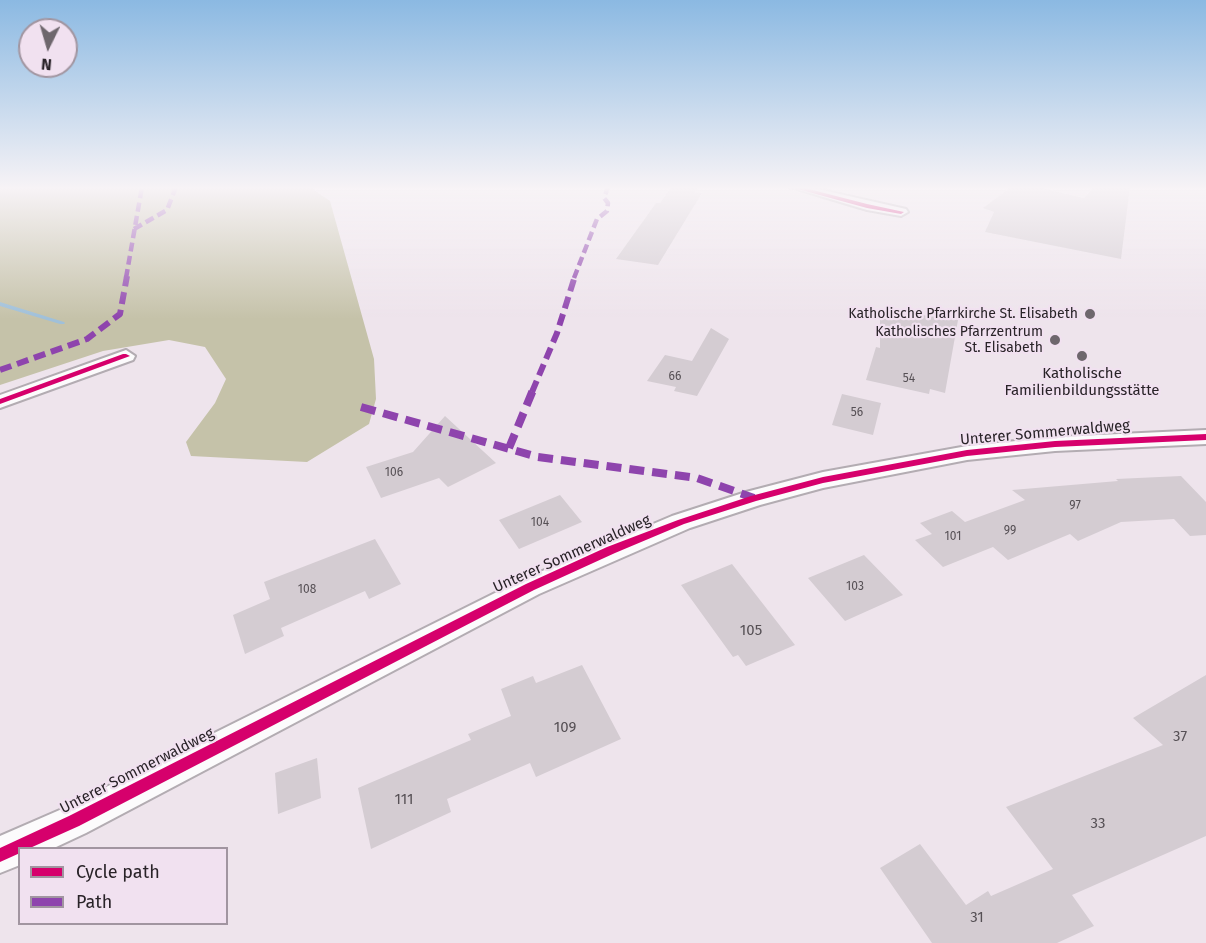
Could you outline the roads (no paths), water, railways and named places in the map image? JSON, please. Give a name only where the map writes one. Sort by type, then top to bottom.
[{"type":"street","points":[[0,402],[126,356]]},
{"type":"street","name":"Unterer Sommerwaldweg","points":[[0,855],[74,820],[530,587],[611,550],[681,522],[754,498],[823,480],[967,453],[1054,444],[1206,437]]},
{"type":"waterway","points":[[0,304],[62,323]]},
{"type":"place","name":"Katholische Pfarrkirche St. Elisabeth","points":[[1090,314]]},
{"type":"place","name":"Katholisches Pfarrzentrum St. Elisabeth","points":[[1055,340]]},
{"type":"place","name":"Katholische Familienbildungsstätte","points":[[1082,356]]}]
